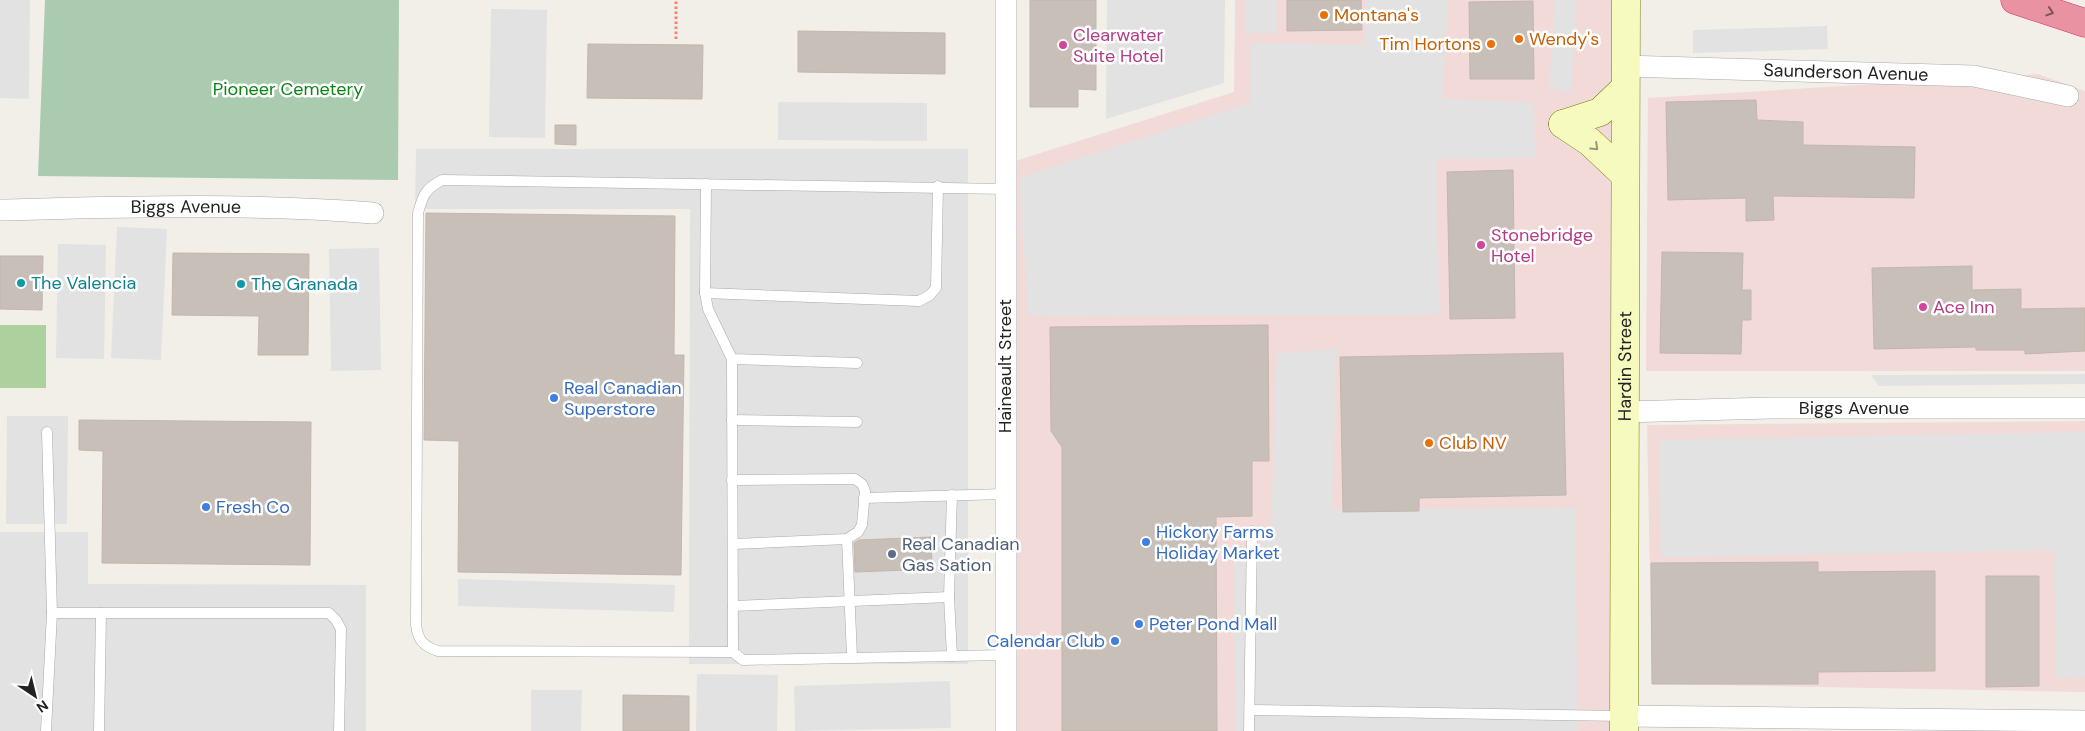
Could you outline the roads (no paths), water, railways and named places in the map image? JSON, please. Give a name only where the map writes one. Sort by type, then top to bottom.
[{"type":"highway","points":[[2015,0],[2085,23]]},
{"type":"main road","name":"Hardin Street","points":[[1624,724],[1624,78],[1626,0]]},
{"type":"main road","points":[[1624,78],[1600,112],[1563,124],[1590,142],[1624,174]]},
{"type":"street","points":[[994,0],[1006,0]]},
{"type":"street","name":"Haineault Street","points":[[1006,0],[1004,655],[1006,731]]},
{"type":"street","name":"Saunderson Avenue","points":[[1624,78],[1974,76],[2068,96]]},
{"type":"street","name":"Biggs Avenue","points":[[0,210],[217,206],[330,209],[373,213]]},
{"type":"street","name":"Biggs Avenue","points":[[1624,412],[1771,408],[2085,408]]},
{"type":"street","points":[[1624,724],[2085,721]]},
{"type":"lane","points":[[1004,655],[743,660],[733,652],[438,651],[425,646],[417,636],[416,625],[418,213],[422,197],[430,186],[442,180],[938,186],[1006,189]]},
{"type":"lane","points":[[706,184],[704,242],[708,309],[732,359],[733,652]]},
{"type":"lane","points":[[706,293],[918,301],[930,295],[936,288],[938,186]]},
{"type":"lane","points":[[732,359],[857,363]]},
{"type":"lane","points":[[732,420],[857,422]]},
{"type":"lane","points":[[46,731],[52,613],[47,432]]},
{"type":"lane","points":[[732,480],[855,479],[862,484],[865,491],[862,525],[858,532],[847,539],[733,544]]},
{"type":"lane","points":[[864,498],[1005,494]]},
{"type":"lane","points":[[952,495],[949,597],[952,656]]},
{"type":"lane","points":[[1249,731],[1252,531]]},
{"type":"lane","points":[[847,539],[852,657]]},
{"type":"lane","points":[[733,606],[949,597]]},
{"type":"lane","points":[[99,731],[101,612]]},
{"type":"lane","points":[[52,613],[329,613],[341,629],[339,731]]},
{"type":"lane","points":[[1250,710],[1624,724]]},
{"type":"place","name":"Montana's","points":[[1324,15]]},
{"type":"place","name":"Wendy's","points":[[1519,39]]},
{"type":"place","name":"Tim Hortons","points":[[1491,44]]},
{"type":"place","name":"Clearwater Suite Hotel","points":[[1063,45]]},
{"type":"place","name":"Stonebridge Hotel","points":[[1481,245]]},
{"type":"place","name":"The Valencia","points":[[21,283]]},
{"type":"place","name":"The Granada","points":[[241,284]]},
{"type":"place","name":"Ace Inn","points":[[1923,307]]},
{"type":"place","name":"Real Canadian Superstore","points":[[554,398]]},
{"type":"place","name":"Club NV","points":[[1429,443]]},
{"type":"place","name":"Fresh Co","points":[[206,507]]},
{"type":"place","name":"Hickory Farms Holiday Market","points":[[1146,542]]},
{"type":"place","name":"Real Canadian Gas Sation","points":[[892,554]]},
{"type":"place","name":"Peter Pond Mall","points":[[1139,624]]},
{"type":"place","name":"Calendar Club","points":[[1115,641]]},
{"type":"park label","name":"Pioneer Cemetery","points":[[288,89]]}]
